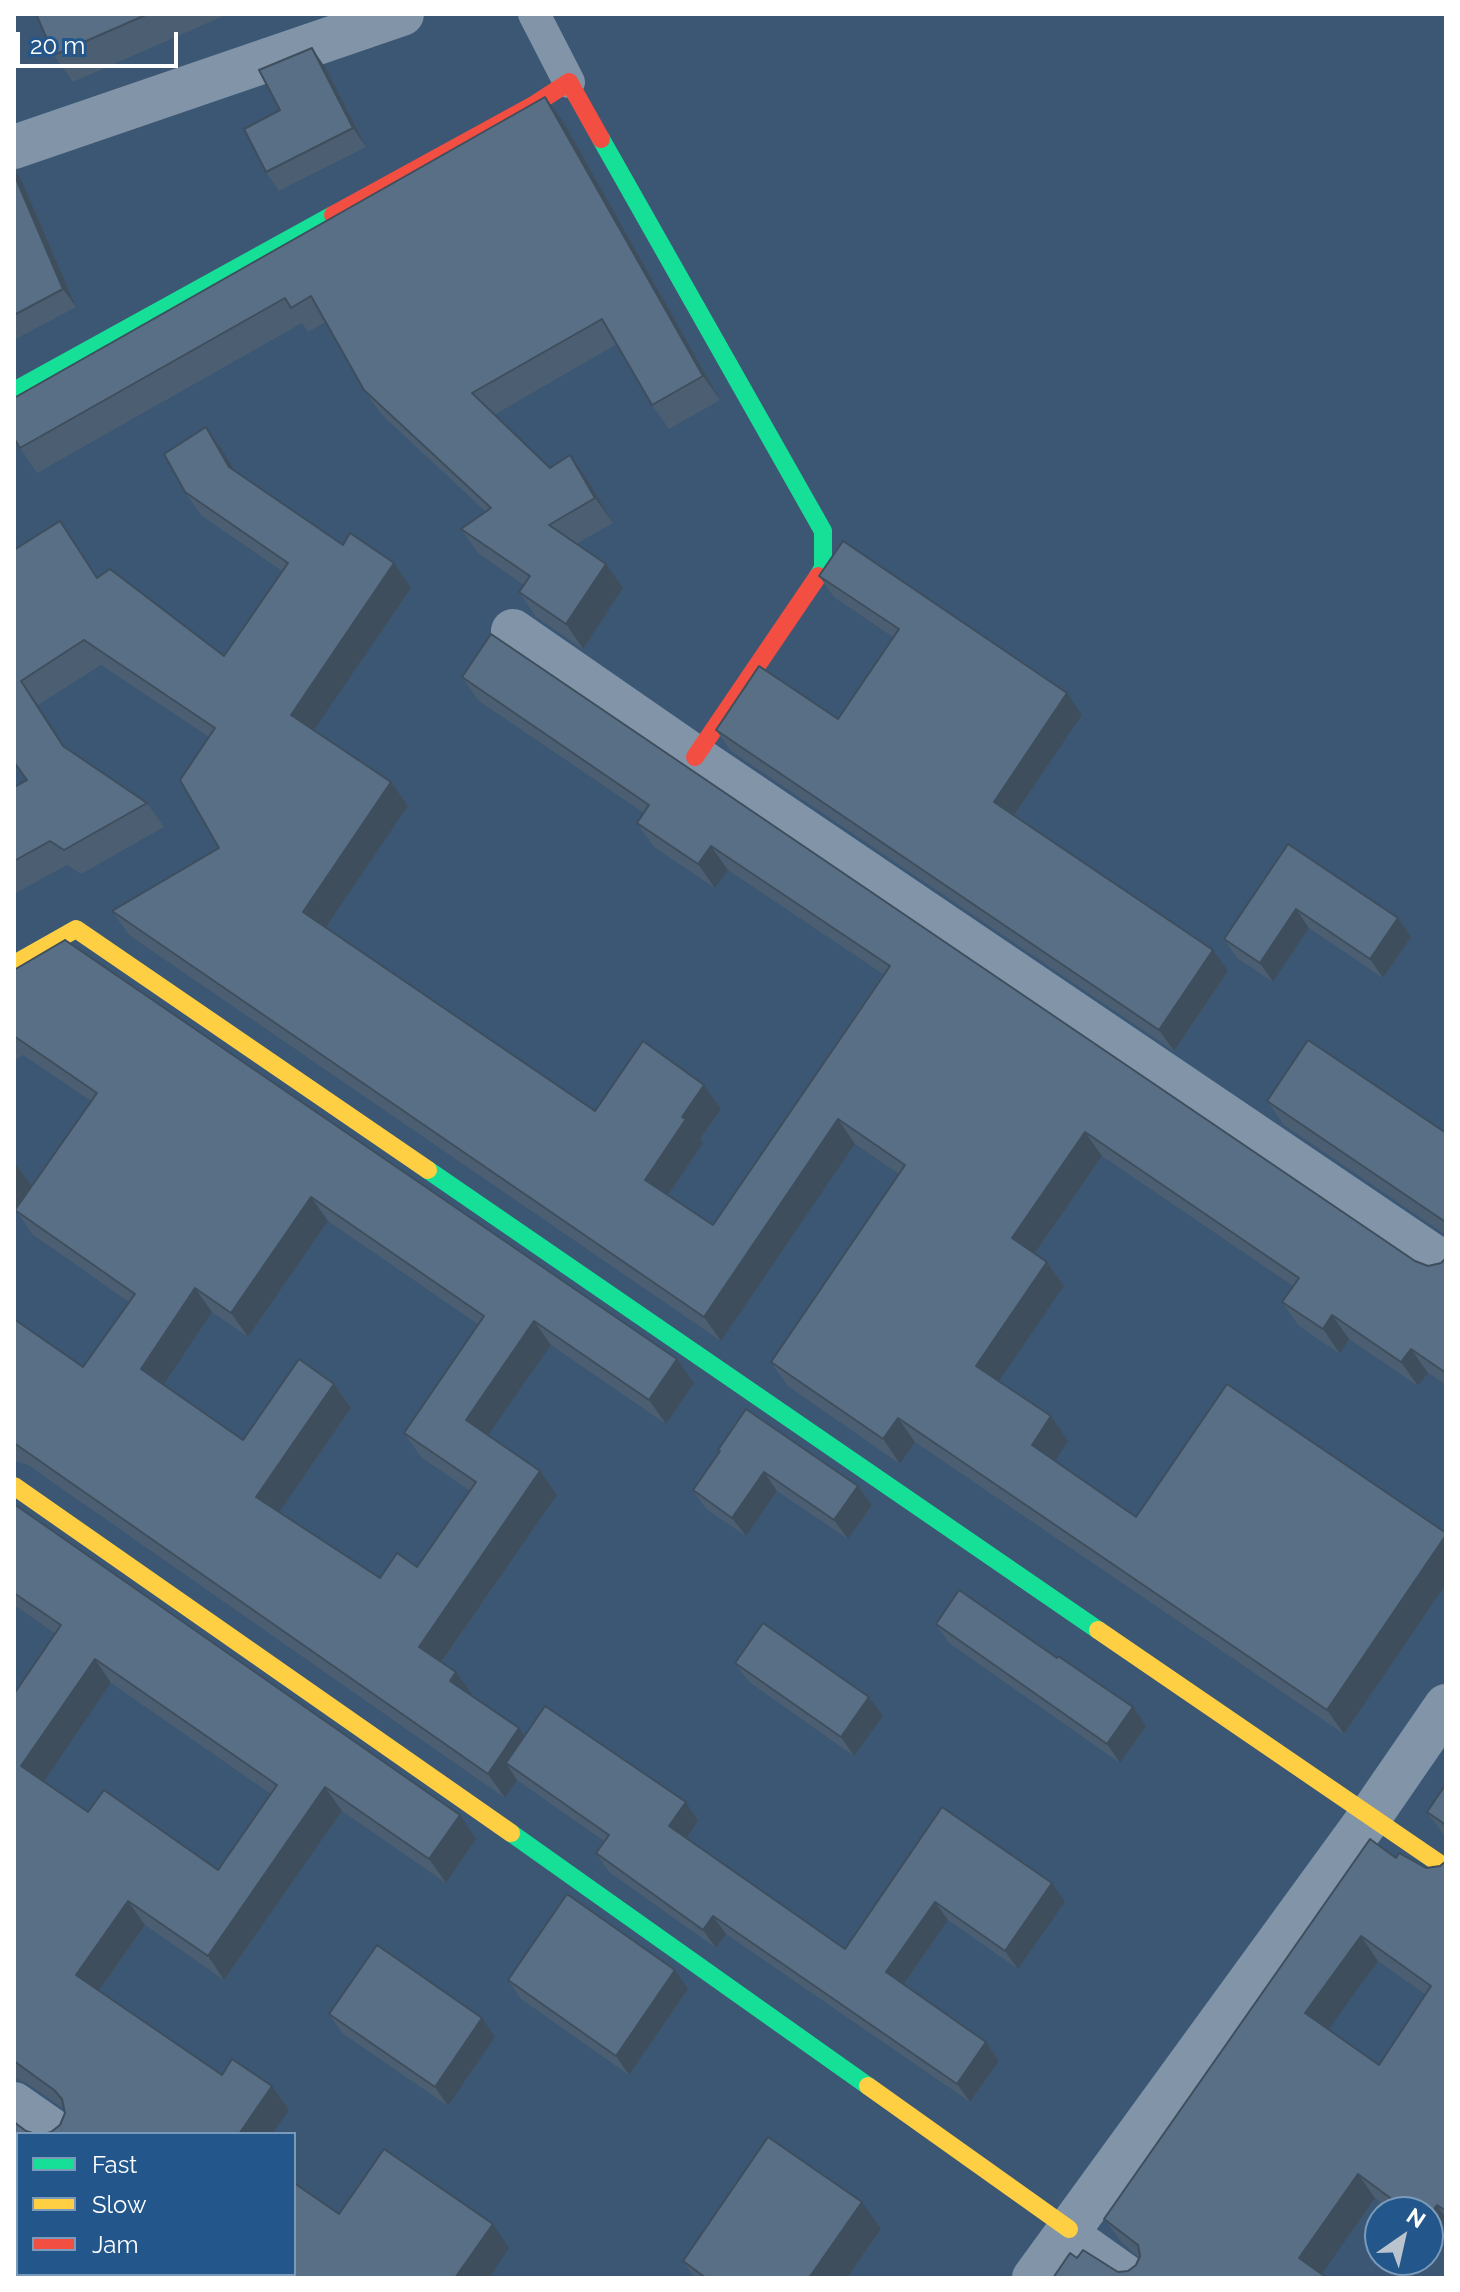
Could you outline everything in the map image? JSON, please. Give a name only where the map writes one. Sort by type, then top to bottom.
[{"type":"street","points":[[14,147],[402,14]]},
{"type":"street","points":[[14,391],[532,106],[569,82],[823,531],[823,568],[695,757]]},
{"type":"street","points":[[513,631],[1446,1265]]},
{"type":"street","points":[[14,964],[76,929],[1446,1868]]},
{"type":"street","points":[[14,1486],[414,1764],[1069,2229]]},
{"type":"street","points":[[1034,2278],[1371,1815],[1446,1706]]},
{"type":"street","points":[[14,2104],[54,2132]]},
{"type":"lane","points":[[534,14],[569,82]]},
{"type":"lane","points":[[1069,2229],[1138,2278]]},
{"type":"building","points":[[36,14],[148,14],[54,55]]},
{"type":"building","points":[[312,48],[353,128],[266,172],[244,129],[280,110],[259,70]]},
{"type":"building","points":[[545,97],[703,376],[652,405],[602,319],[472,393],[550,468],[570,455],[595,498],[549,525],[606,564],[566,624],[519,592],[530,576],[461,529],[491,508],[364,390],[311,296],[291,308],[285,298],[20,448],[14,438],[14,398]]},
{"type":"building","points":[[14,174],[63,289],[14,315]]},
{"type":"building","points":[[206,427],[229,467],[343,545],[350,533],[394,563],[291,715],[391,782],[303,912],[595,1111],[643,1041],[704,1085],[682,1117],[686,1119],[645,1180],[713,1225],[890,966],[711,846],[698,864],[637,823],[649,805],[462,677],[491,634],[1415,1261],[1428,1266],[1441,1263],[1446,1258],[1446,1373],[1411,1349],[1401,1362],[1332,1315],[1323,1329],[1282,1302],[1299,1278],[1085,1132],[1012,1238],[1047,1262],[976,1366],[1051,1416],[1032,1445],[1136,1517],[1227,1384],[1446,1533],[1327,1710],[898,1418],[883,1439],[771,1362],[905,1165],[838,1119],[704,1317],[112,911],[219,848],[180,780],[215,728],[84,640],[21,681],[63,746],[147,803],[64,850],[50,841],[14,861],[14,787],[27,780],[14,762],[14,550],[60,521],[97,578],[110,569],[224,656],[288,563],[185,492],[164,454]]},
{"type":"building","points":[[843,541],[1067,693],[994,802],[1213,950],[1159,1030],[716,730],[759,666],[838,719],[899,629],[819,576]]},
{"type":"building","points":[[1288,844],[1398,918],[1370,959],[1296,909],[1260,963],[1224,939]]},
{"type":"building","points":[[65,940],[677,1359],[649,1400],[534,1321],[466,1420],[540,1471],[419,1647],[456,1672],[450,1681],[519,1728],[488,1774],[14,1443],[14,1319],[83,1367],[135,1294],[15,1210],[97,1093],[14,1036],[14,970]],"holes":[[[311,1197],[484,1316],[404,1433],[476,1482],[417,1567],[397,1553],[380,1578],[256,1497],[334,1384],[299,1359],[243,1440],[141,1369],[195,1288],[231,1313]]]},
{"type":"building","points":[[1308,1040],[1446,1133],[1446,1224],[1267,1101]]},
{"type":"building","points":[[746,1409],[858,1486],[834,1520],[764,1472],[732,1518],[693,1490]]},
{"type":"building","points":[[14,1504],[460,1815],[429,1859],[325,1787],[208,1956],[128,1901],[76,1975],[222,2075],[232,2059],[272,2086],[240,2132],[51,2132],[60,2125],[65,2113],[62,2099],[14,2061],[14,1694],[61,1625],[14,1593]],"holes":[[[95,1659],[277,1785],[218,1870],[104,1790],[88,1812],[21,1766]]]},
{"type":"building","points":[[959,1590],[1133,1707],[1107,1744],[936,1624]]},
{"type":"building","points":[[763,1623],[869,1697],[841,1737],[735,1663]]},
{"type":"building","points":[[545,1706],[686,1802],[669,1826],[845,1949],[942,1807],[1052,1883],[1005,1951],[935,1902],[886,1972],[986,2042],[957,2084],[713,1916],[703,1930],[596,1853],[609,1835],[506,1763]]},
{"type":"building","points":[[1446,1784],[1446,1827],[1427,1812]]},
{"type":"building","points":[[1370,1839],[1396,1858],[1399,1853],[1426,1868],[1440,1866],[1446,1861],[1446,2211],[1444,2196],[1388,2196],[1358,2174],[1299,2258],[1327,2278],[1053,2278],[1070,2253],[1077,2258],[1083,2250],[1118,2272],[1128,2271],[1136,2265],[1140,2256],[1138,2245],[1104,2219]],"holes":[[[1361,1936],[1431,1986],[1379,2065],[1305,2013]]]},
{"type":"building","points":[[567,1894],[675,1970],[616,2056],[508,1980]]},
{"type":"building","points":[[377,1945],[482,2018],[435,2087],[329,2014]]},
{"type":"building","points":[[14,2122],[29,2132],[16,2132],[16,2276],[30,2276],[14,2278]]},
{"type":"building","points":[[768,2137],[862,2202],[809,2278],[706,2278],[683,2261]]},
{"type":"building","points":[[384,2149],[493,2224],[455,2278],[249,2278],[296,2276],[296,2184],[339,2214]]},
{"type":"building","points":[[104,2276],[243,2278],[106,2278]]},
{"type":"traffic: fast","points":[[601,139],[823,531],[823,568],[818,576]]},
{"type":"traffic: fast","points":[[14,391],[333,215]]},
{"type":"traffic: fast","points":[[428,1170],[1098,1630]]},
{"type":"traffic: fast","points":[[511,1833],[868,2086]]},
{"type":"traffic: slow","points":[[14,964],[76,929],[428,1170]]},
{"type":"traffic: slow","points":[[14,1486],[511,1833]]},
{"type":"traffic: slow","points":[[1098,1630],[1446,1868]]},
{"type":"traffic: slow","points":[[868,2086],[1069,2229]]},
{"type":"traffic: jam","points":[[333,215],[532,106],[569,82],[601,139]]},
{"type":"traffic: jam","points":[[695,757],[818,576]]}]
